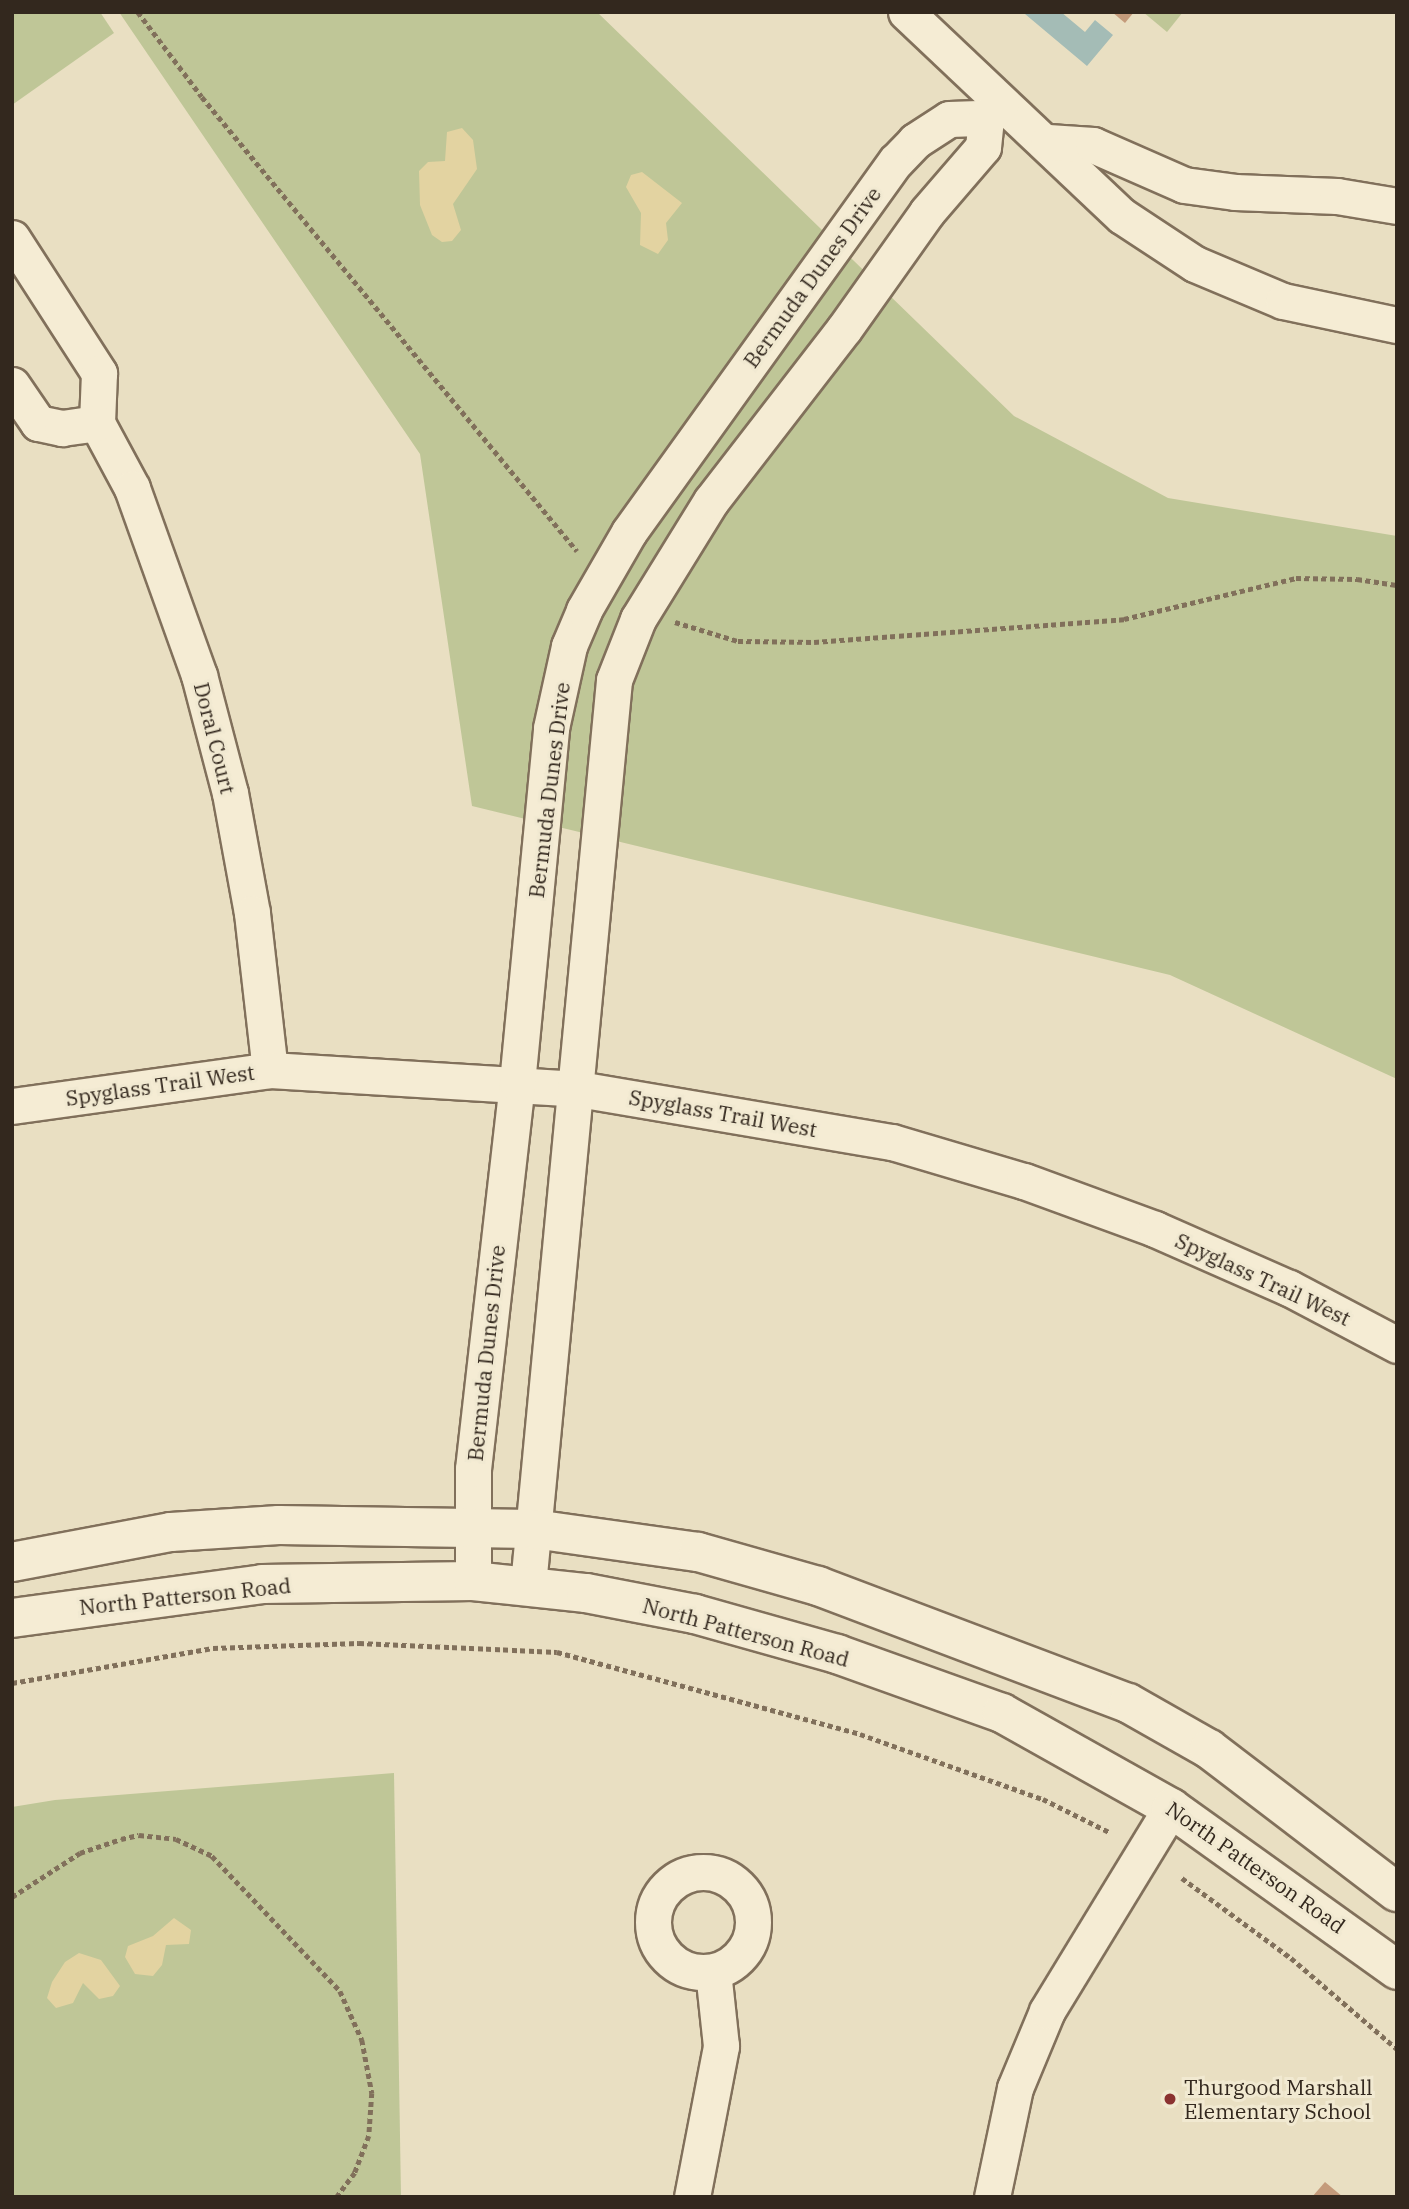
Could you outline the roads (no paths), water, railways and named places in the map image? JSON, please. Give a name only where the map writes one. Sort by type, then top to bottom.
[{"type":"street","points":[[906,12],[994,110],[1048,142],[1071,170],[1122,216],[1195,264],[1283,302],[1397,325]]},
{"type":"street","points":[[528,1585],[579,1089],[614,680],[638,619],[711,501],[844,329],[927,212],[983,146],[994,110]]},
{"type":"street","name":"Bermuda Dunes Drive","points":[[473,1581],[475,1530],[472,1469],[517,1083],[551,728],[569,646],[584,610],[629,532],[915,141],[949,119],[994,110]]},
{"type":"street","points":[[1048,142],[1093,145],[1184,185],[1235,192],[1338,196],[1397,206]]},
{"type":"street","points":[[12,238],[99,373],[97,423],[62,428],[38,423],[12,385]]},
{"type":"street","points":[[798,298],[844,329]]},
{"type":"street","name":"Doral Court","points":[[97,423],[132,488],[200,675],[230,793],[252,913],[270,1070]]},
{"type":"street","name":"Spyglass Trail West","points":[[12,1106],[270,1070],[517,1083],[579,1089],[892,1142],[1024,1181],[1179,1239],[1289,1288],[1397,1345]]},
{"type":"street","points":[[12,1562],[171,1532],[279,1525],[534,1529],[698,1552],[818,1586],[1128,1703],[1209,1749],[1397,1892]]},
{"type":"street","name":"North Patterson Road","points":[[12,1618],[261,1584],[473,1581],[528,1585],[695,1614],[837,1654],[1002,1713],[1171,1808],[1397,1970]]},
{"type":"street","points":[[992,2197],[1015,2088],[1047,2011],[1171,1808]]},
{"type":"street","points":[[692,2197],[721,2046],[713,1971]]},
{"type":"water","points":[[1061,12],[1085,32],[1095,20],[1113,35],[1087,66],[1025,14]]},
{"type":"place","name":"Thurgood Marshall Elementary School","points":[[1170,2099]]}]
